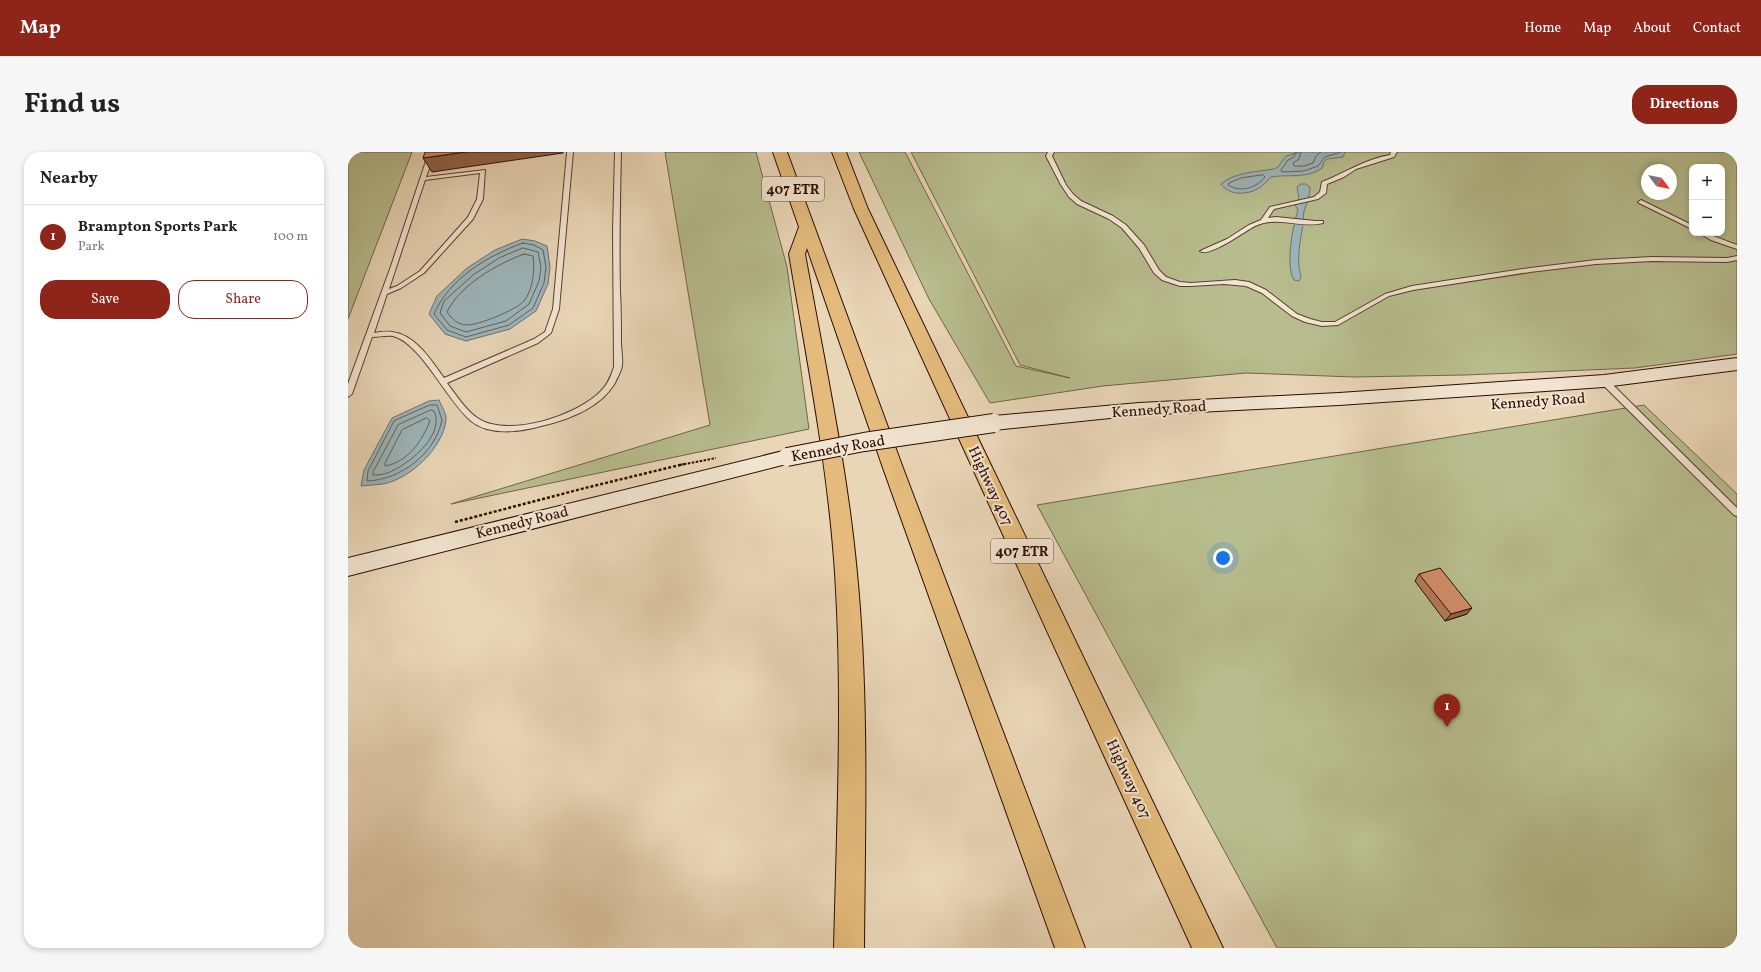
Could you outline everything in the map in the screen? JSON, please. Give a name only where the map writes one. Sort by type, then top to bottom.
[{"type":"highway","name":"407 ETR","points":[[780,152],[896,475],[1070,948]]},
{"type":"highway","name":"Highway 407","points":[[839,152],[861,209],[1208,948]]},
{"type":"highway","points":[[807,226],[797,254],[834,468],[846,572],[852,680],[849,948]]},
{"type":"main road","name":"Kennedy Road","points":[[348,567],[787,457],[864,442],[994,423],[1139,409],[1339,399],[1604,381],[1737,364]]},
{"type":"main road","name":"Kennedy Road","points":[[1339,399],[1479,405],[1617,395],[1737,377]]},
{"type":"lane","points":[[348,394],[432,152]]},
{"type":"lane","points":[[442,382],[536,341],[548,333],[556,309],[570,152]]},
{"type":"lane","points":[[369,335],[397,335],[410,342],[465,412],[478,422],[493,427],[508,428],[530,426],[572,414],[588,406],[613,382],[618,367],[616,191],[618,152]]},
{"type":"lane","points":[[1051,152],[1049,156],[1066,191],[1077,202],[1108,216],[1127,229],[1142,248],[1152,267],[1164,279],[1182,284],[1244,283],[1255,286],[1268,293],[1292,314],[1314,322],[1336,324],[1387,295],[1412,288],[1471,278],[1596,262],[1652,259],[1727,260],[1737,258]]},
{"type":"lane","points":[[1263,221],[1272,208],[1316,198],[1323,193],[1324,183],[1326,181],[1342,176],[1354,168],[1392,156],[1394,152]]},
{"type":"lane","points":[[384,293],[399,288],[422,272],[471,218],[480,198],[484,171],[423,179]]},
{"type":"lane","points":[[1641,202],[1689,226]]},
{"type":"lane","points":[[1203,251],[1229,240],[1251,226],[1263,221],[1276,219],[1316,223],[1322,222]]},
{"type":"lane","points":[[1708,236],[1737,247]]},
{"type":"lane","points":[[1604,381],[1737,513]]},
{"type":"path","points":[[448,524],[607,481],[717,458]]},
{"type":"green space","points":[[348,152],[412,152],[348,319]]},
{"type":"green space","points":[[665,152],[756,152],[787,267],[809,429],[451,504],[710,425]]},
{"type":"green space","points":[[859,152],[905,152],[1016,366],[1070,378],[1020,365],[911,152],[1737,152],[1737,354],[1635,368],[1465,375],[1354,377],[1246,373],[1103,386],[990,403],[929,299]]},
{"type":"green space","points":[[1644,405],[1737,494],[1737,948],[1277,948],[1037,505]]},
{"type":"water","points":[[1301,152],[1345,152],[1343,157],[1327,159],[1322,168],[1310,174],[1271,177],[1261,187],[1250,192],[1239,193],[1229,191],[1221,184],[1239,175],[1274,169],[1278,167],[1286,156]]},
{"type":"water","points":[[1301,184],[1306,184],[1310,187],[1304,213],[1300,244],[1299,264],[1301,277],[1299,281],[1294,280],[1291,273],[1290,255],[1292,235],[1298,210],[1295,205],[1299,198],[1297,187]]},
{"type":"water","points":[[522,239],[535,241],[547,246],[550,267],[548,284],[536,311],[510,329],[466,341],[445,334],[429,314],[437,296],[467,268],[495,250]]},
{"type":"water","points":[[439,400],[446,418],[444,431],[439,441],[424,461],[404,476],[393,481],[383,484],[361,486],[364,470],[392,418],[429,401]]},
{"type":"building","points":[[425,152],[466,152],[423,158]]},
{"type":"building","points":[[1440,568],[1472,608],[1451,614],[1419,574]]},
{"type":"place","name":"Brampton Sports Park","points":[[1447,727]]}]
